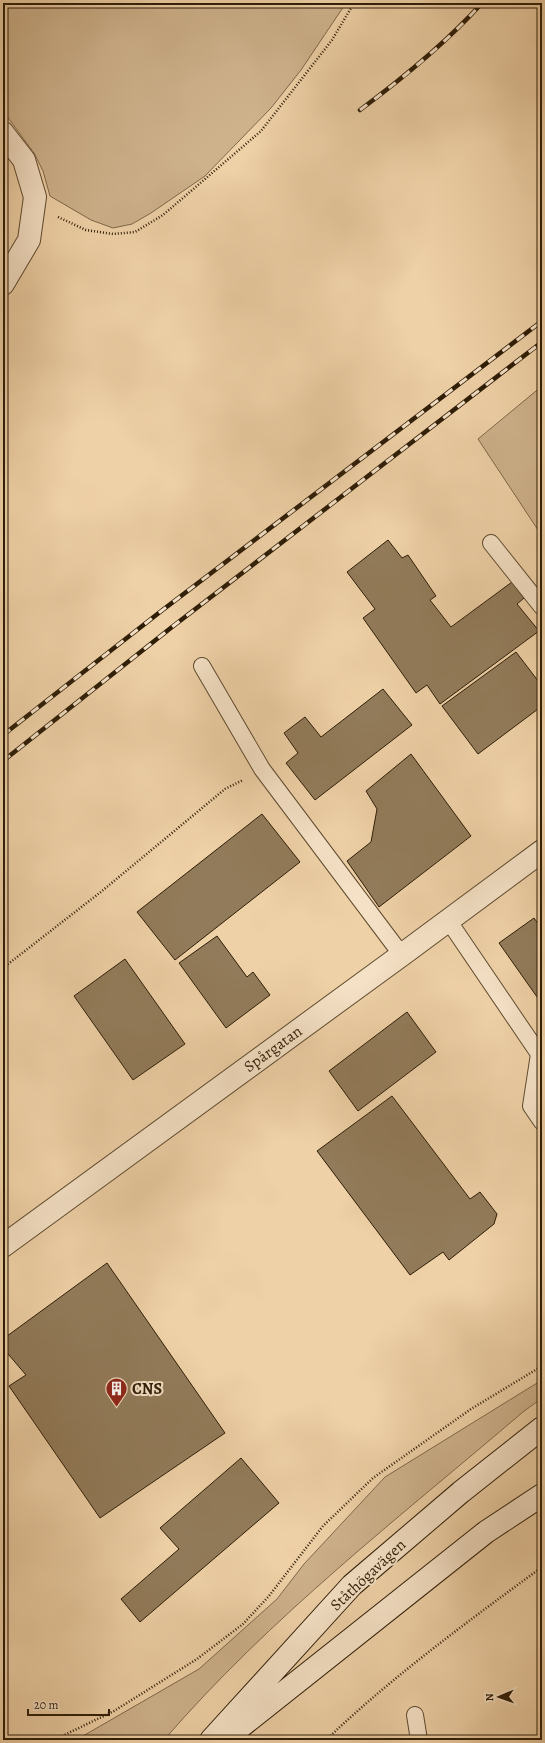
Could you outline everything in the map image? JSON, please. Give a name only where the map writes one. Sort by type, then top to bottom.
[{"type":"main road","points":[[3,133],[24,160],[35,197],[29,240],[3,284]]},
{"type":"main road","name":"Spårgatan","points":[[3,1246],[448,920],[538,858]]},
{"type":"main road","name":"Ståthögavägen","points":[[211,1740],[352,1585],[461,1492],[542,1428]]},
{"type":"main road","points":[[224,1740],[486,1532],[542,1495]]},
{"type":"lane","points":[[491,543],[542,607]]},
{"type":"lane","points":[[202,666],[262,769],[395,946],[403,954]]},
{"type":"lane","points":[[448,920],[539,1054],[531,1106],[542,1122]]},
{"type":"lane","points":[[415,1715],[419,1740]]},
{"type":"path","points":[[35,197],[47,212],[86,230],[113,234],[135,232],[163,215],[261,131],[332,40],[354,3]]},
{"type":"path","points":[[3,968],[108,886],[225,790],[262,769]]},
{"type":"path","points":[[54,1740],[114,1711],[197,1659],[237,1629],[269,1596],[323,1526],[373,1478],[471,1409],[542,1366]]},
{"type":"path","points":[[326,1740],[355,1712],[408,1667],[472,1617],[542,1567]]},
{"type":"shaded area","points":[[3,3],[346,3],[301,70],[271,108],[205,176],[151,213],[132,224],[113,228],[91,220],[50,196],[43,171],[34,153],[3,111]]},
{"type":"shaded area","points":[[542,386],[542,536],[478,439]]},
{"type":"shaded area","points":[[542,1380],[542,1398],[523,1412],[337,1569],[248,1652],[205,1695],[164,1740],[76,1740],[199,1669],[277,1599],[304,1564],[385,1477]]},
{"type":"building","points":[[388,540],[402,558],[408,555],[436,596],[430,600],[451,627],[512,582],[524,598],[517,604],[539,631],[440,704],[427,685],[416,693],[363,618],[375,609],[347,572]]},
{"type":"building","points":[[516,652],[542,686],[542,706],[478,754],[442,706]]},
{"type":"building","points":[[383,689],[412,725],[315,800],[286,763],[298,753],[284,733],[305,717],[321,737]]},
{"type":"building","points":[[411,754],[471,836],[379,907],[347,861],[371,842],[377,809],[366,791]]},
{"type":"building","points":[[262,814],[300,862],[175,960],[137,912]]},
{"type":"building","points":[[534,918],[542,929],[542,1004],[499,943]]},
{"type":"building","points":[[217,936],[247,977],[253,972],[270,995],[226,1028],[179,963]]},
{"type":"building","points":[[125,959],[185,1044],[133,1080],[74,996]]},
{"type":"building","points":[[407,1012],[436,1052],[358,1111],[329,1071]]},
{"type":"building","points":[[392,1096],[470,1199],[480,1192],[497,1214],[494,1224],[449,1260],[443,1252],[410,1275],[317,1151]]},
{"type":"building","name":"CNS","points":[[107,1263],[225,1433],[100,1518],[9,1386],[26,1375],[3,1348],[3,1339]]},
{"type":"building","points":[[241,1458],[279,1503],[140,1622],[121,1599],[179,1549],[160,1528]]},
{"type":"railway","points":[[360,110],[424,60],[482,3]]},
{"type":"railway","points":[[3,735],[160,612],[542,321]]},
{"type":"railway","points":[[3,761],[172,627],[542,342]]},
{"type":"place","name":"CNS","points":[[117,1408]]}]
